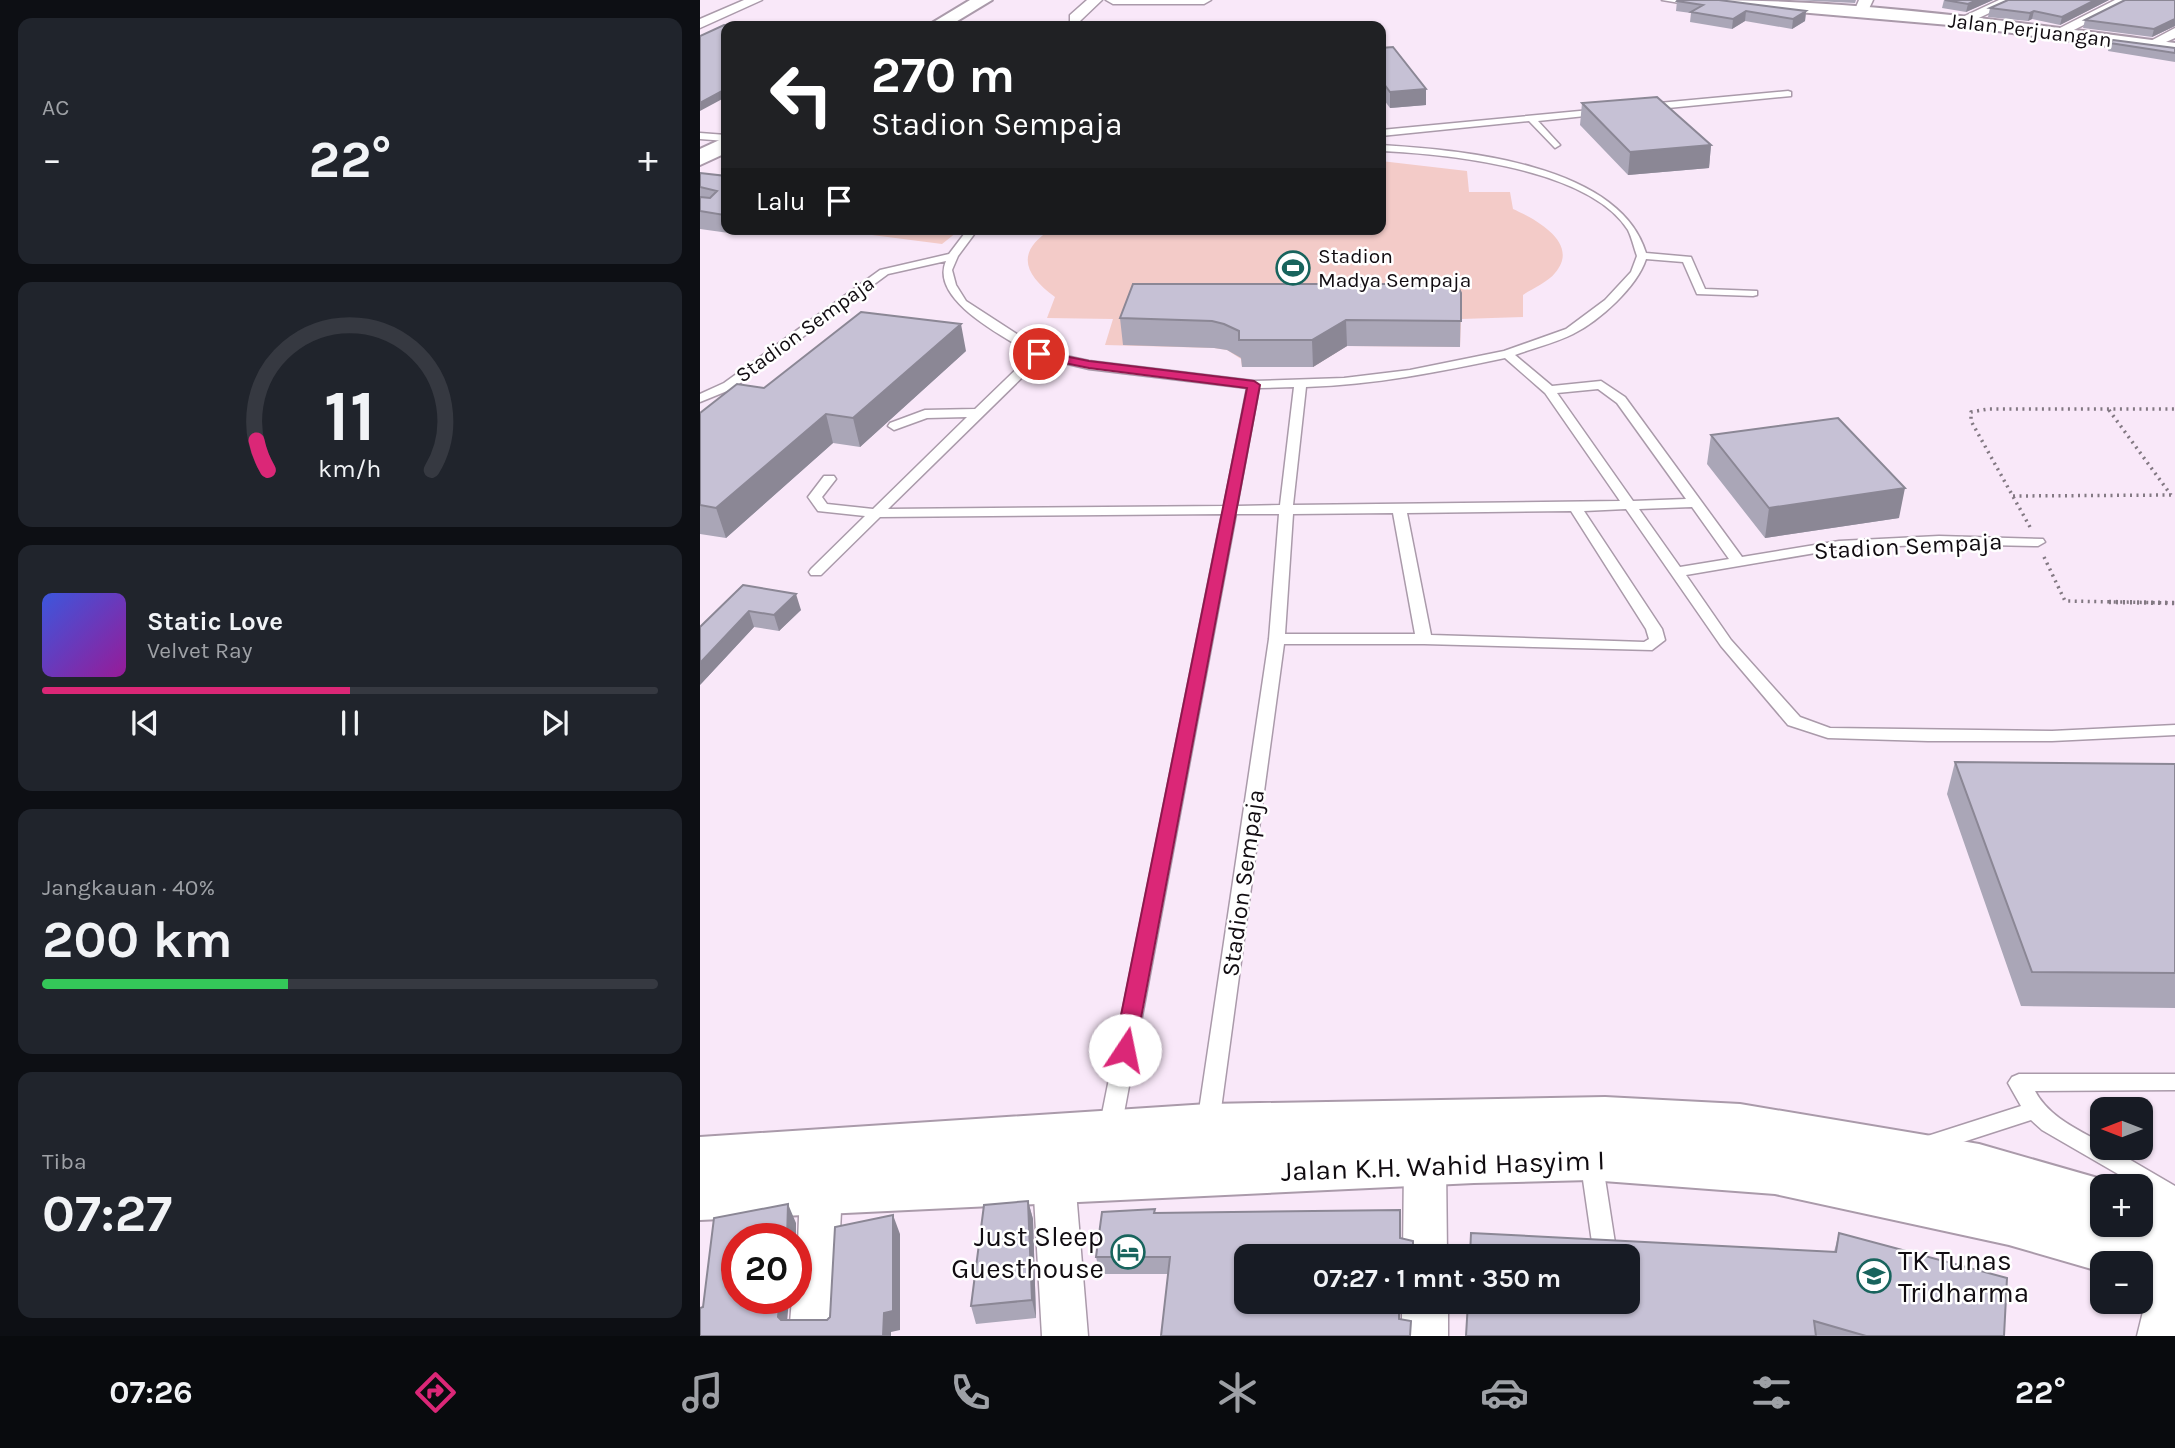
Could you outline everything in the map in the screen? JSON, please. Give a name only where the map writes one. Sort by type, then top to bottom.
[{"type":"main road","points":[[945,21],[983,0]]},
{"type":"main road","name":"Jalan Perjuangan","points":[[1712,2],[1864,6],[2175,49]]},
{"type":"main road","points":[[700,158],[721,147]]},
{"type":"main road","name":"Jalan K.H. Wahid Hasyim I","points":[[700,1196],[821,1190],[1205,1150],[1618,1119],[1740,1126],[1979,1167],[2090,1199]]},
{"type":"main road","name":"Jalan K.H. Wahid Hasyim I","points":[[1205,1150],[1424,1163],[1590,1157],[1774,1171],[2009,1221],[2175,1269]]},
{"type":"main road","name":"Jalan K.H. Wahid Hasyim I","points":[[700,1160],[1089,1162]]},
{"type":"main road","points":[[2153,1216],[2175,1222]]},
{"type":"street","points":[[700,23],[755,0]]},
{"type":"street","points":[[1076,18],[1095,0]]},
{"type":"street","points":[[1113,0],[1204,0]]},
{"type":"street","points":[[1961,21],[2010,0]]},
{"type":"street","points":[[2059,32],[2126,0]]},
{"type":"street","points":[[2150,44],[2175,32]]},
{"type":"street","points":[[1065,1336],[1089,1162]]},
{"type":"street","points":[[1424,1163],[1425,1244]]},
{"type":"street","points":[[812,1336],[821,1190]]},
{"type":"street","points":[[2160,1336],[2175,1269]]},
{"type":"street","points":[[1425,1314],[1425,1336]]},
{"type":"lane","points":[[1666,0],[1704,5],[1712,2],[1812,17]]},
{"type":"lane","points":[[1642,108],[1788,94]]},
{"type":"lane","points":[[1386,133],[1615,111]]},
{"type":"lane","points":[[1532,119],[1555,145]]},
{"type":"lane","points":[[700,136],[721,138]]},
{"type":"lane","points":[[969,235],[947,270],[951,285],[962,303],[1039,354],[1089,365],[1254,385],[1300,384],[1410,374],[1507,355],[1570,331],[1600,310],[1636,273],[1643,256],[1632,229],[1609,207],[1580,188],[1514,166],[1461,156],[1386,148]]},
{"type":"lane","points":[[1643,256],[1687,258],[1701,292],[1754,293]]},
{"type":"lane","name":"Stadion Sempaja","points":[[700,398],[728,386],[884,272],[953,257]]},
{"type":"lane","points":[[816,572],[1039,354]]},
{"type":"lane","points":[[1507,355],[1549,390],[1726,643],[1794,721],[1828,733],[2052,736],[2175,730]]},
{"type":"lane","name":"Stadion Sempaja","points":[[1205,1150],[1277,639],[1286,509],[1300,384]]},
{"type":"lane","points":[[1549,390],[1591,384],[1609,389],[1620,400],[1738,562]]},
{"type":"lane","points":[[1089,1162],[1230,509],[1254,385]]},
{"type":"lane","points":[[894,426],[925,414],[979,412]]},
{"type":"lane","points":[[829,478],[815,497],[822,508],[877,513],[1575,507],[1695,503]]},
{"type":"lane","points":[[1277,639],[1424,639],[1638,649],[1653,644],[1657,640],[1654,629],[1575,507]]},
{"type":"lane","points":[[1399,509],[1424,639]]},
{"type":"lane","name":"Stadion Sempaja","points":[[1678,572],[1839,545],[1939,540],[2038,542]]},
{"type":"lane","points":[[2175,1082],[2019,1083],[2034,1110],[2071,1137],[2175,1197]]},
{"type":"lane","points":[[1900,1154],[2034,1110]]},
{"type":"lane","points":[[1590,1157],[1604,1244]]},
{"type":"path","name":"Stadion Sempaja","points":[[2175,409],[1988,409],[1971,412],[1971,421],[2038,542],[2065,601],[2175,603]]},
{"type":"path","name":"Stadion Sempaja","points":[[2109,410],[2173,495]]},
{"type":"path","name":"Stadion Sempaja","points":[[2013,496],[2173,495]]},
{"type":"shaded area","name":"Stadion Madya Sempaja","points":[[1386,162],[1467,171],[1469,192],[1510,192],[1513,209],[1543,226],[1559,242],[1562,262],[1552,276],[1523,295],[1523,317],[1461,319],[1460,347],[1347,346],[1313,367],[1242,367],[1241,359],[1227,350],[1105,345],[1113,319],[1047,318],[1055,297],[1037,280],[1028,263],[1032,246],[1044,235],[1386,235]]},
{"type":"shaded area","points":[[872,235],[953,235],[942,244]]},
{"type":"building","points":[[1678,0],[1719,0],[1806,11],[1793,19],[1746,11],[1733,19],[1691,12],[1703,5]]},
{"type":"building","points":[[1945,0],[1977,0],[1968,4]]},
{"type":"building","points":[[2008,0],[2095,0],[2062,17],[2034,11],[2030,13],[1990,8]]},
{"type":"building","points":[[2125,0],[2175,0],[2175,19],[2154,29],[2085,20]]},
{"type":"building","points":[[721,26],[721,92],[700,103],[700,36]]},
{"type":"building","points":[[2113,40],[2175,48],[2175,53],[2110,43]]},
{"type":"building","points":[[1393,47],[1426,89],[1390,92],[1386,87],[1386,48]]},
{"type":"building","points":[[1657,97],[1711,145],[1630,152],[1582,103]]},
{"type":"building","points":[[700,173],[721,175],[721,214],[700,211],[700,197],[710,198],[717,191],[700,187]]},
{"type":"building","points":[[1133,284],[1457,284],[1461,293],[1461,321],[1346,320],[1312,340],[1239,340],[1239,331],[1212,321],[1120,318]]},
{"type":"building","points":[[861,312],[961,324],[853,418],[826,414],[716,508],[700,505],[700,413],[737,384],[764,388]]},
{"type":"building","points":[[1838,418],[1905,488],[1769,508],[1711,435]]},
{"type":"building","points":[[743,585],[796,594],[774,615],[749,611],[700,663],[700,627]]},
{"type":"building","points":[[1955,762],[2175,764],[2175,973],[2032,972]]},
{"type":"building","points":[[1028,1201],[1032,1300],[971,1306],[984,1205]]},
{"type":"building","points":[[788,1204],[787,1223],[721,1223],[721,1314],[778,1314],[781,1320],[827,1320],[830,1317],[835,1227],[893,1215],[893,1311],[884,1313],[883,1336],[700,1336],[700,1308],[703,1307],[714,1218]]},
{"type":"building","points":[[1155,1209],[1154,1213],[1400,1210],[1400,1238],[1413,1241],[1413,1244],[1234,1244],[1234,1314],[1399,1314],[1399,1319],[1411,1321],[1410,1336],[1161,1336],[1170,1257],[1096,1257],[1102,1212]]},
{"type":"building","points":[[1471,1233],[1836,1252],[1839,1233],[2007,1278],[2004,1336],[1866,1336],[1814,1321],[1816,1336],[1466,1336],[1467,1314],[1640,1314],[1640,1244],[1471,1244]]},
{"type":"place","name":"Stadion Madya Sempaja","points":[[1293,268]]},
{"type":"place","name":"Just Sleep Guesthouse","points":[[1128,1252]]},
{"type":"place","name":"TK Tunas Tridharma","points":[[1874,1276]]},
{"type":"route","points":[[1039,354],[1089,365],[1254,385],[1125,1050]]}]
